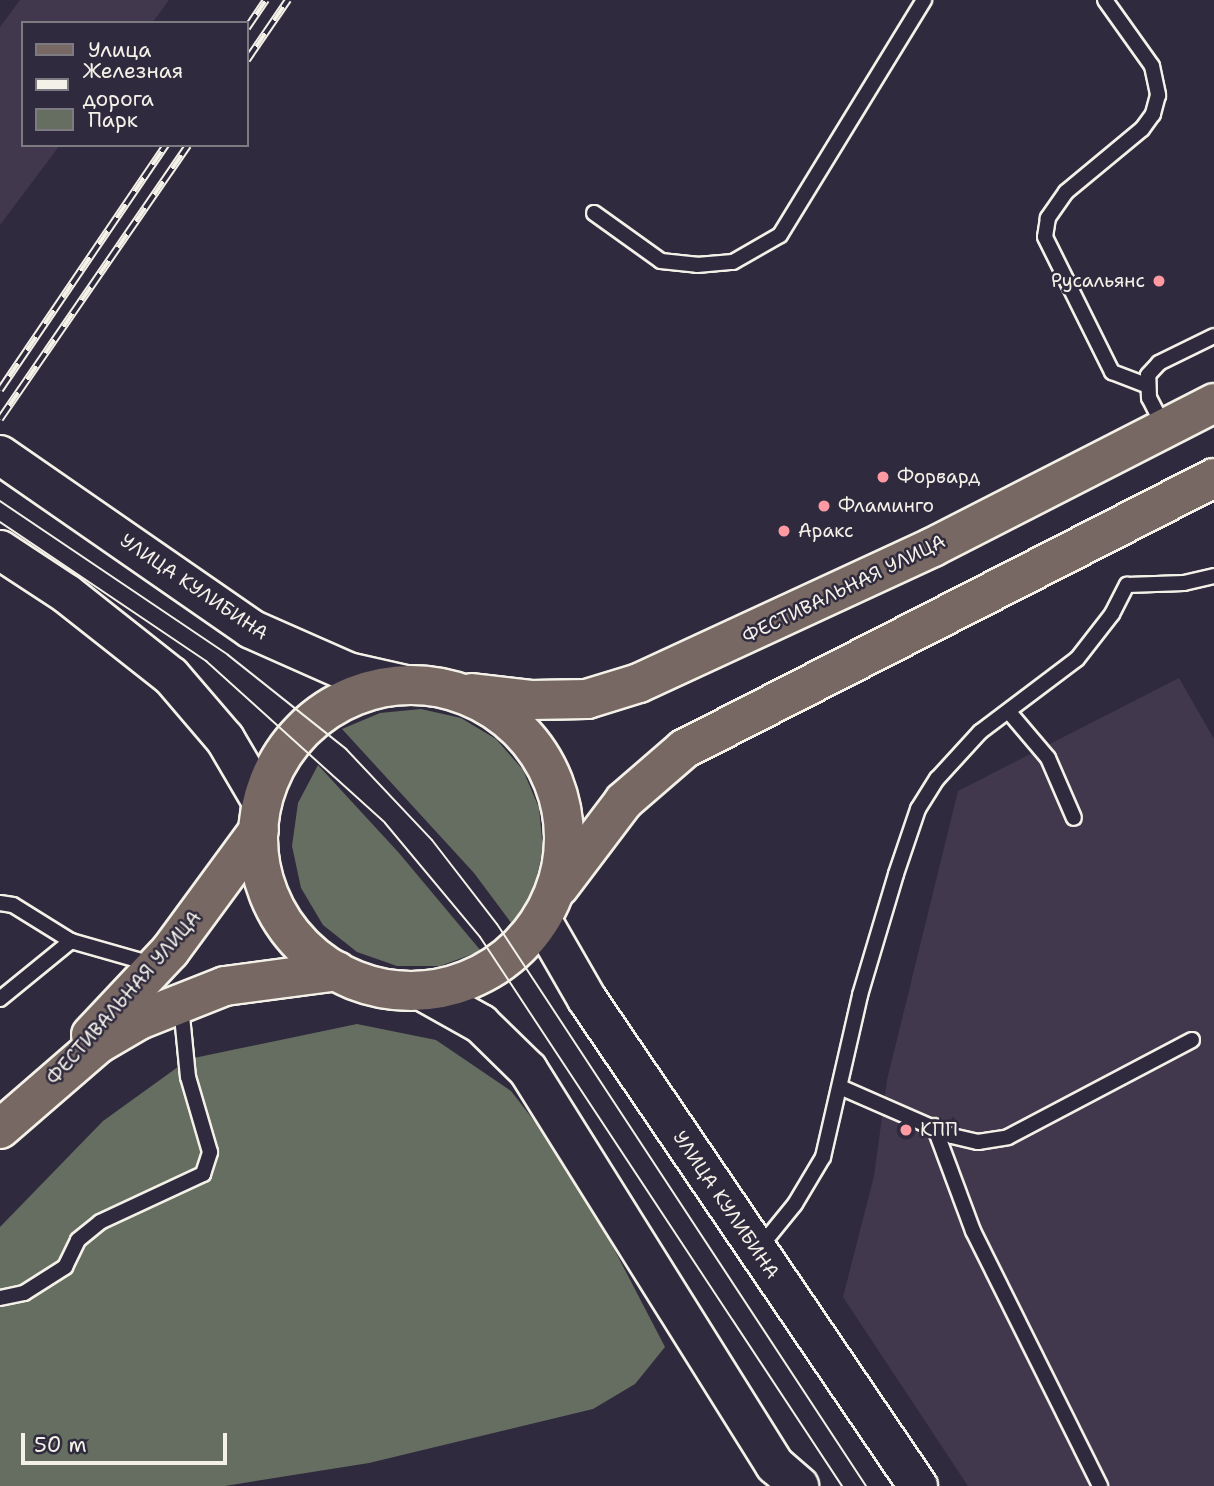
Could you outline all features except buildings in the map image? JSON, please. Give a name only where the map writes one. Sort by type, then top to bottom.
[{"type":"main road","name":"ФЕСТИВАЛЬНАЯ УЛИЦА","points":[[36,1097],[156,965],[260,816],[277,765],[309,724],[351,697],[405,685],[531,700],[587,699],[617,692],[862,582],[1214,403]]},
{"type":"main road","points":[[260,816],[264,880],[278,912],[308,951],[337,971],[374,986],[422,990],[483,973],[514,951],[624,801],[684,749],[1214,478]]},
{"type":"main road","points":[[453,691],[507,719],[530,741],[547,768],[563,820],[563,858],[546,909]]},
{"type":"main road","name":"ФЕСТИВАЛЬНАЯ УЛИЦА","points":[[0,1129],[98,1044],[181,1001],[266,978],[337,971]]},
{"type":"street","name":"УЛИЦА КУЛИБИНА","points":[[0,455],[251,629],[348,672],[405,685]]},
{"type":"street","points":[[0,550],[67,594],[171,676],[225,739],[260,816]]},
{"type":"street","name":"УЛИЦА КУЛИБИНА","points":[[546,909],[587,999],[918,1486]]},
{"type":"street","points":[[422,990],[481,1024],[528,1070],[775,1465],[799,1486]]},
{"type":"lane","points":[[594,213],[661,261],[733,262],[780,235],[924,0]]},
{"type":"lane","points":[[1105,0],[1152,66],[1158,95],[1153,114],[1142,129],[1066,191],[1048,218],[1045,237],[1112,372],[1146,385]]},
{"type":"lane","points":[[1164,428],[1146,385],[1153,367],[1214,336]]},
{"type":"lane","points":[[757,1251],[795,1204],[823,1157],[860,995],[918,809],[960,753],[1077,659],[1112,614],[1127,584],[1184,583],[1214,577]]},
{"type":"lane","points":[[1009,712],[1048,758],[1074,818]]},
{"type":"lane","points":[[0,903],[13,905],[71,941],[156,965]]},
{"type":"lane","points":[[0,999],[71,941]]},
{"type":"lane","points":[[0,1298],[24,1293],[65,1267],[78,1240],[100,1222],[204,1174],[210,1152],[188,1077],[181,1001]]},
{"type":"lane","points":[[840,1087],[978,1142],[1009,1137],[1192,1040]]},
{"type":"lane","points":[[933,1126],[973,1231],[1100,1486]]},
{"type":"shaded area","points":[[20,0],[169,0],[153,21],[21,21],[21,147],[58,147],[0,225],[0,27]]},
{"type":"shaded area","points":[[1179,678],[1214,739],[1214,1486],[968,1486],[843,1297],[874,1176],[887,1080],[958,791]]},
{"type":"green space","points":[[421,709],[461,718],[496,739],[523,770],[539,808],[543,849],[534,889],[512,924],[474,873],[342,729],[380,713]]},
{"type":"green space","points":[[318,765],[399,853],[481,951],[440,966],[397,966],[357,952],[323,925],[301,888],[292,846],[298,803]]},
{"type":"green space","points":[[357,1024],[436,1040],[511,1091],[574,1172],[665,1347],[635,1384],[593,1409],[369,1463],[225,1486],[0,1486],[0,1227],[103,1121],[189,1059]]},
{"type":"tram line","points":[[0,501],[228,655],[346,749],[432,840],[497,924],[866,1486]]},
{"type":"tram line","points":[[0,522],[206,661],[385,823],[480,937],[842,1486]]},
{"type":"railway","points":[[248,27],[266,0]]},
{"type":"railway","points":[[248,59],[288,0]]},
{"type":"railway","points":[[0,390],[165,147]]},
{"type":"railway","points":[[0,419],[187,147]]},
{"type":"place","name":"Русальянс","points":[[1159,281]]},
{"type":"place","name":"Форвард","points":[[883,477]]},
{"type":"place","name":"Фламинго","points":[[824,506]]},
{"type":"place","name":"Аракс","points":[[784,531]]},
{"type":"place","name":"КПП","points":[[906,1130]]}]
